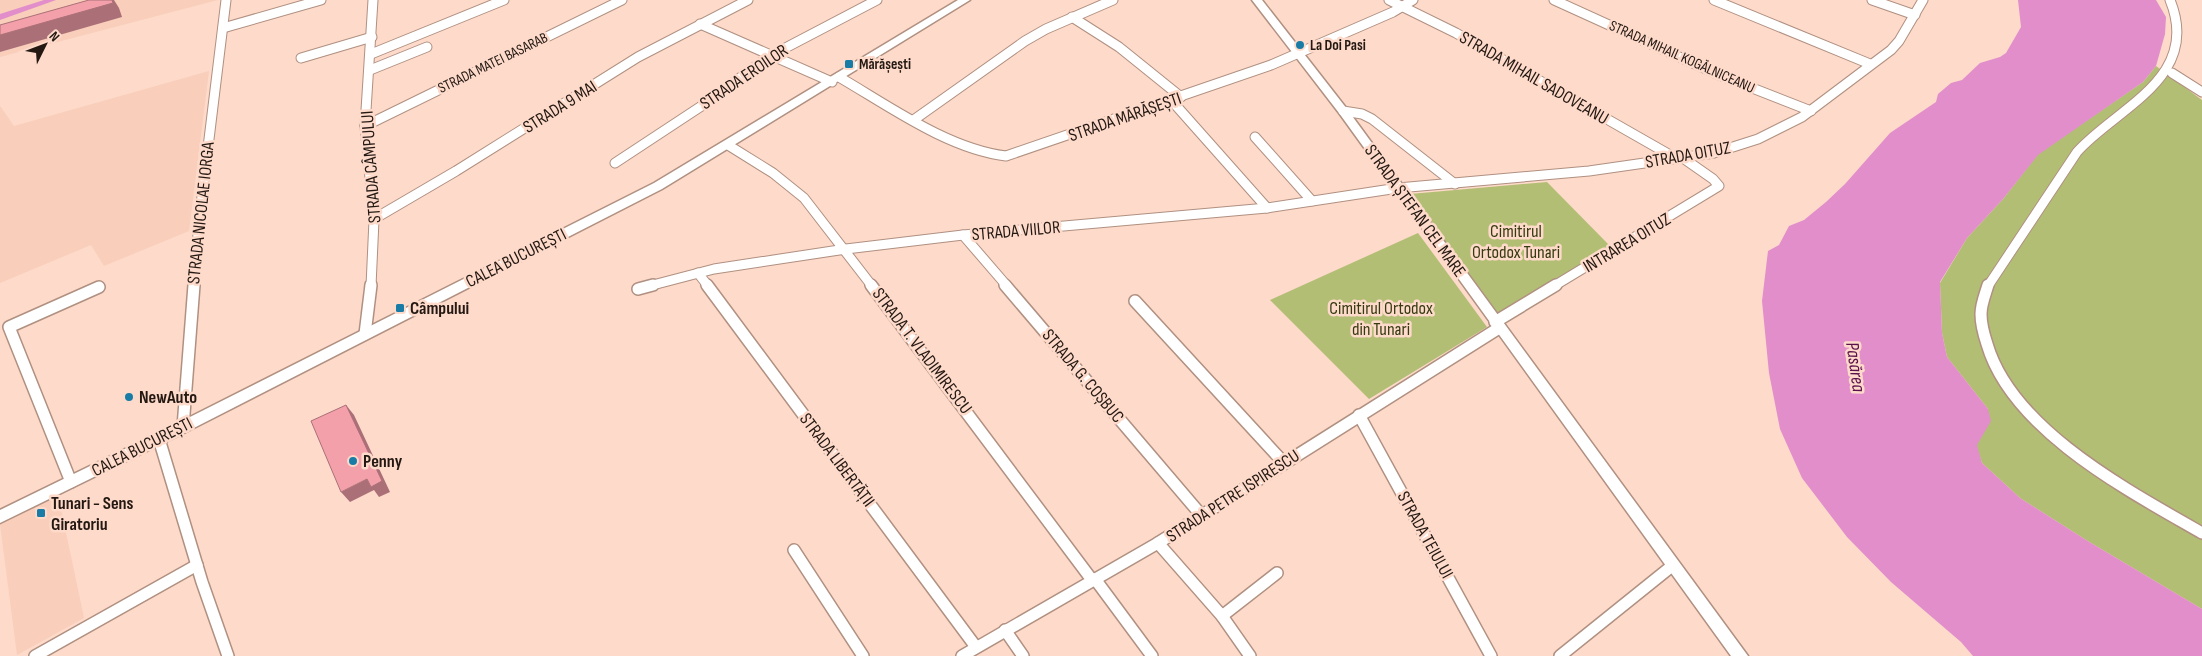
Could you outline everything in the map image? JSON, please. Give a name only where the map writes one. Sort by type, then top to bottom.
[{"type":"main road","name":"CALEA BUCUREȘTI","points":[[0,517],[183,427],[658,186],[965,0]]},
{"type":"main road","name":"STRADA ȘTEFAN CEL MARE","points":[[1257,0],[1343,111],[1672,566],[1740,656]]},
{"type":"street","name":"STRADA NICOLAE IORGA","points":[[183,427],[199,221],[226,0]]},
{"type":"street","points":[[223,28],[321,0]]},
{"type":"street","points":[[371,54],[504,0]]},
{"type":"street","name":"STRADA MATEI BASARAB","points":[[365,126],[622,0]]},
{"type":"street","name":"STRADA 9 MAI","points":[[374,219],[481,156],[638,57],[748,0]]},
{"type":"street","name":"STRADA EROILOR","points":[[615,163],[700,107],[770,56],[877,0]]},
{"type":"street","points":[[915,119],[1025,40],[1113,0]]},
{"type":"street","name":"STRADA MIHAIL SADOVEANU","points":[[1390,0],[1482,48],[1680,159]]},
{"type":"street","name":"STRADA MĂRĂȘEȘTI","points":[[700,24],[770,56],[835,80],[967,147],[992,156],[1006,156],[1172,101],[1271,65],[1404,7],[1413,0]]},
{"type":"street","name":"STRADA MIHAIL KOGĂLNICEANU","points":[[1554,0],[1719,75],[1811,111]]},
{"type":"street","points":[[1714,0],[1870,64]]},
{"type":"street","points":[[1872,0],[1915,15]]},
{"type":"street","name":"STRADA OITUZ","points":[[1398,188],[1589,171],[1680,159],[1731,149],[1777,131],[1811,111],[1870,64],[1891,50],[1923,0]]},
{"type":"street","points":[[2170,0],[2178,13],[2185,38],[2179,59],[2172,73],[2155,94],[2106,126],[2081,147],[1988,285],[1980,312],[1984,339],[1991,361],[2005,384],[2040,424],[2082,458],[2136,494],[2202,533]]},
{"type":"street","name":"STRADA CÂMPULUI","points":[[365,334],[375,234],[367,172],[365,126],[375,1]]},
{"type":"street","points":[[1072,17],[1119,47],[1181,97]]},
{"type":"street","points":[[301,58],[372,37]]},
{"type":"street","points":[[370,70],[427,47]]},
{"type":"street","points":[[2172,73],[2202,92]]},
{"type":"street","points":[[1172,101],[1267,208]]},
{"type":"street","points":[[1343,111],[1362,114],[1372,119],[1455,184]]},
{"type":"street","points":[[1255,137],[1312,201]]},
{"type":"street","name":"STRADA T. VLADIMIRESCU","points":[[728,145],[803,195],[846,249],[1152,656]]},
{"type":"street","name":"INTRAREA OITUZ","points":[[1497,325],[1719,186],[1713,179],[1680,159]]},
{"type":"street","name":"STRADA VIILOR","points":[[638,289],[698,272],[846,249],[964,236],[1267,208],[1398,188]]},
{"type":"street","name":"STRADA G. COȘBUC","points":[[964,236],[1202,516]]},
{"type":"street","name":"STRADA LIBERTĂȚII","points":[[698,272],[976,647]]},
{"type":"street","points":[[71,482],[9,327],[99,287]]},
{"type":"street","points":[[1136,301],[1284,463]]},
{"type":"street","name":"STRADA PETRE ISPIRESCU","points":[[962,656],[1093,579],[1158,544],[1497,325]]},
{"type":"street","name":"STRADA TEIULUI","points":[[1358,415],[1491,656]]},
{"type":"street","points":[[159,439],[197,565],[228,656]]},
{"type":"street","points":[[1158,544],[1222,616],[1250,656]]},
{"type":"street","points":[[794,550],[864,656]]},
{"type":"street","points":[[35,656],[197,565]]},
{"type":"street","points":[[1560,656],[1672,566]]},
{"type":"street","points":[[1222,616],[1277,573]]},
{"type":"street","points":[[1005,630],[1023,656]]},
{"type":"shaded area","points":[[0,0],[218,0],[0,57]]},
{"type":"shaded area","points":[[209,71],[189,231],[104,266],[91,245],[0,283],[0,106],[14,126]]},
{"type":"shaded area","points":[[58,495],[84,618],[17,655],[0,524]]},
{"type":"green space","points":[[2156,66],[2202,100],[2202,609],[2020,498],[1982,463],[1976,445],[1988,409],[1947,357],[1942,333],[1940,283],[1967,238],[2003,199],[2038,154],[2143,82]]},
{"type":"green space","name":"Cimitirul Ortodox Tunari","points":[[1547,182],[1612,248],[1499,317],[1410,194]]},
{"type":"green space","name":"Cimitirul Ortodox din Tunari","points":[[1418,233],[1487,327],[1369,399],[1270,300]]},
{"type":"water","name":"Pasărea","points":[[2018,0],[2156,0],[2166,17],[2165,34],[2156,66],[2143,82],[2038,155],[2003,199],[1967,238],[1940,282],[1942,333],[1947,357],[1988,409],[1991,421],[1977,445],[1982,463],[2020,498],[2202,609],[2202,656],[1973,656],[1961,642],[1891,582],[1847,537],[1802,478],[1780,429],[1769,373],[1762,301],[1768,251],[1779,245],[1789,226],[1804,220],[1845,184],[1890,133],[1936,102],[1938,94],[1951,83],[1962,80],[1980,63],[2000,57],[2006,53],[2021,27]]},
{"type":"building","points":[[89,0],[112,0],[113,3],[0,35],[0,25]]},
{"type":"building","name":"Penny","points":[[346,405],[382,481],[371,487],[367,479],[341,492],[311,421]]},
{"type":"waterway","points":[[0,17],[52,0]]},
{"type":"place","name":"La Doi Pasi","points":[[1300,45]]},
{"type":"place","name":"Mărășești","points":[[849,64]]},
{"type":"place","name":"Câmpului","points":[[400,308]]},
{"type":"place","name":"NewAuto","points":[[129,397]]},
{"type":"place","name":"Penny","points":[[353,461]]},
{"type":"place","name":"Tunari - Sens Giratoriu","points":[[41,513]]}]
